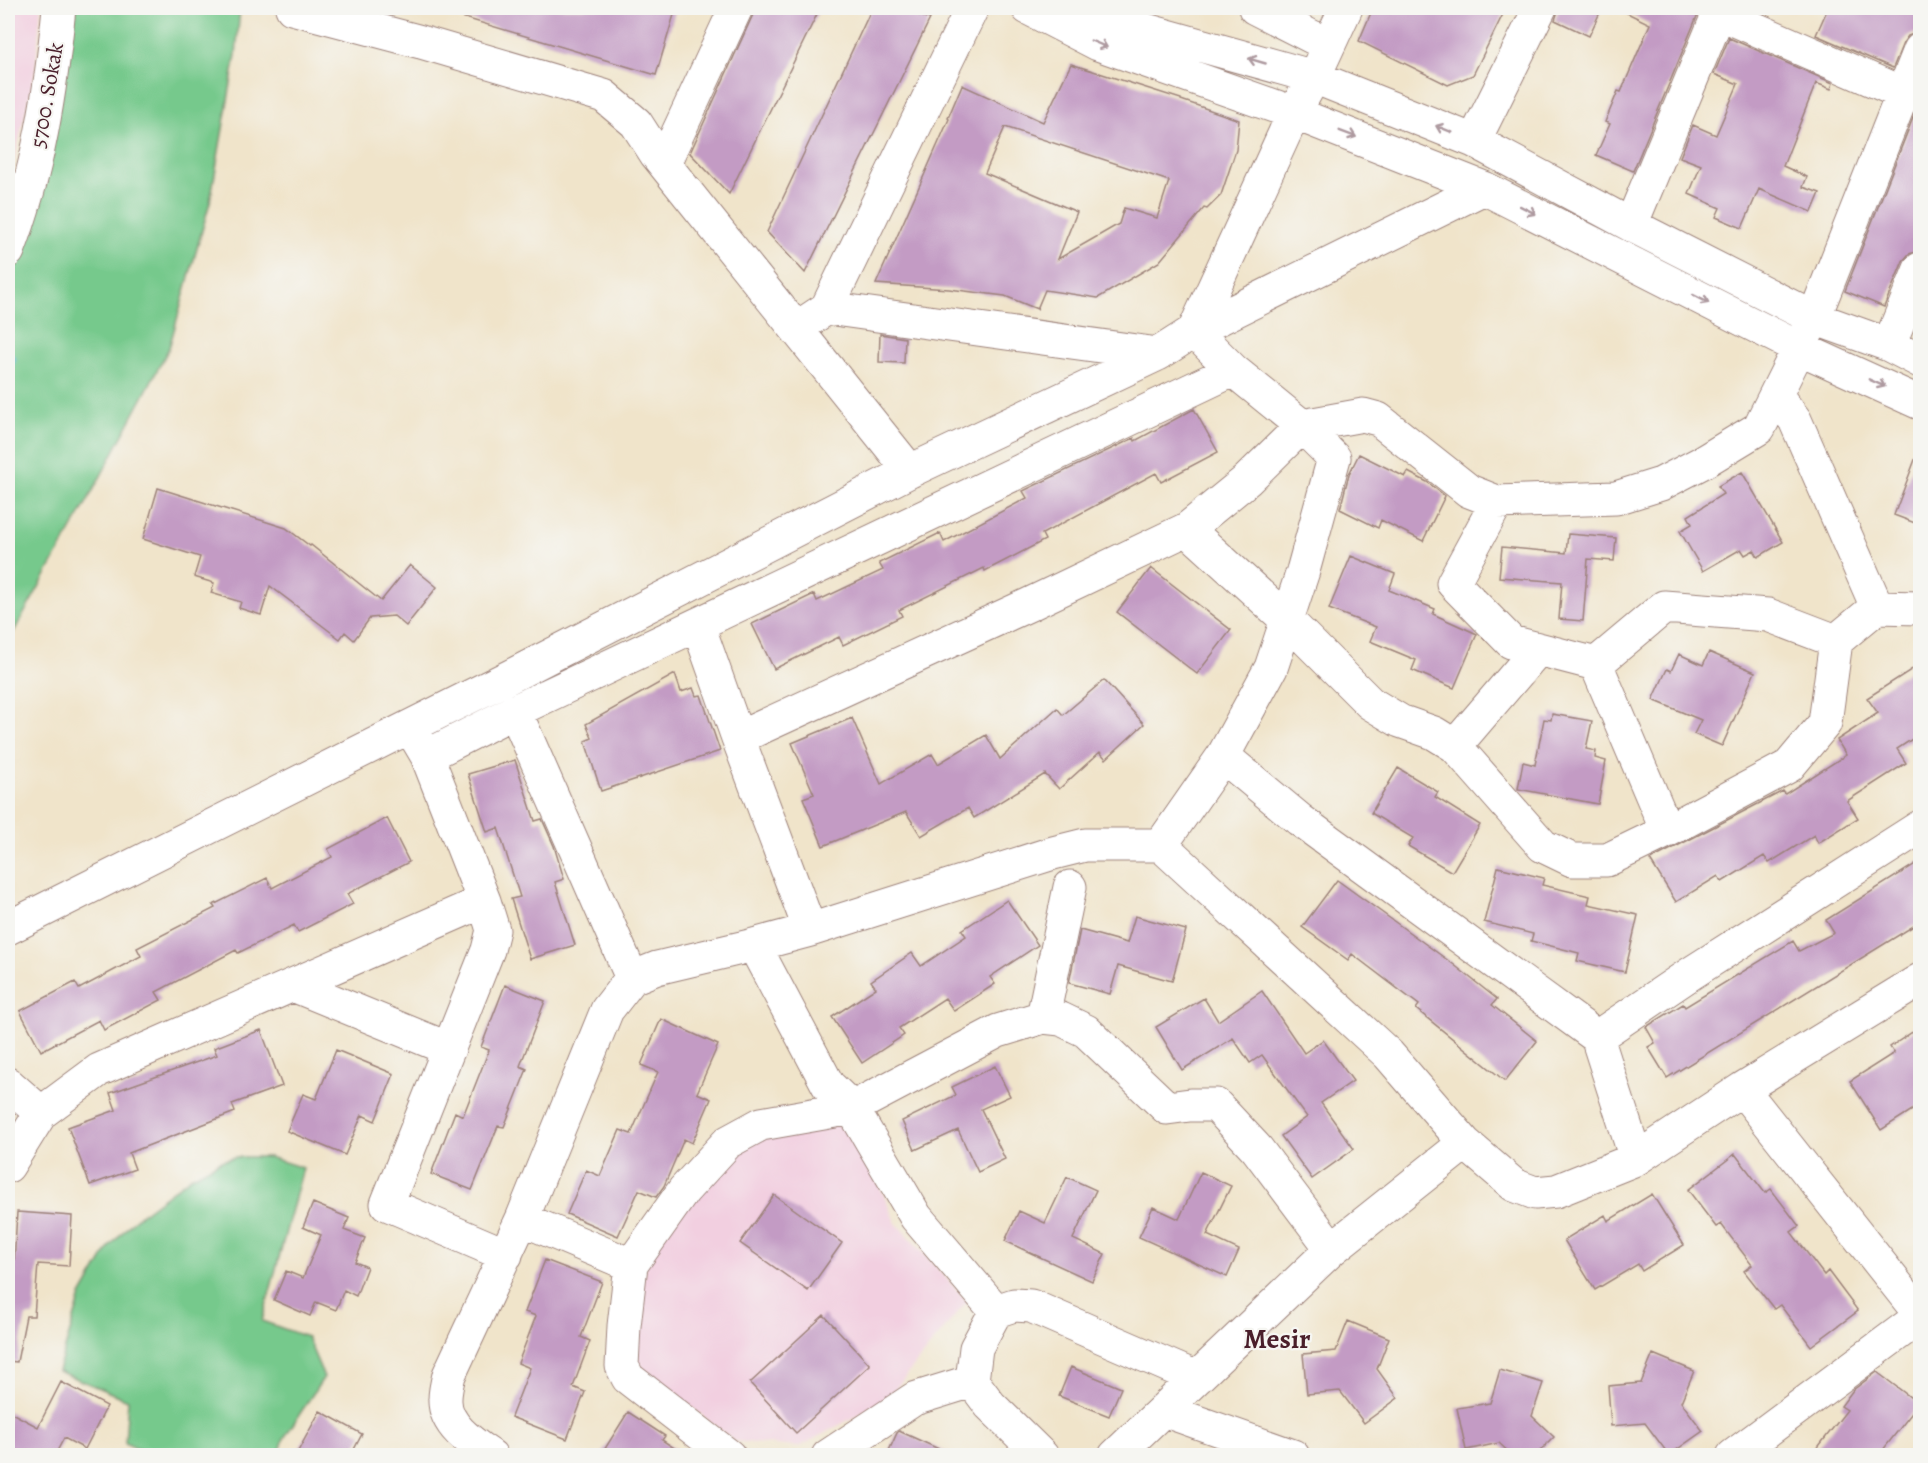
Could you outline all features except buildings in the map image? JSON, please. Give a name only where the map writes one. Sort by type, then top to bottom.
[{"type":"street","name":"5700. Sokak","points":[[8,250],[13,220],[39,140],[55,55],[60,8]]},
{"type":"street","points":[[292,8],[421,42],[604,96],[636,123],[664,164],[910,471]]},
{"type":"street","points":[[664,164],[736,8]]},
{"type":"street","points":[[797,328],[828,308],[972,8]]},
{"type":"street","points":[[1028,8],[1098,45],[1294,112],[1484,188],[1799,348],[1920,403]]},
{"type":"street","points":[[1067,8],[1314,77],[1474,141],[1631,225],[1814,318],[1889,345],[1920,361]]},
{"type":"street","points":[[1255,8],[1328,45]]},
{"type":"street","points":[[1194,331],[1294,112],[1314,77],[1346,8]]},
{"type":"street","points":[[1474,141],[1540,8]]},
{"type":"street","points":[[1631,225],[1720,10],[1902,93]]},
{"type":"street","points":[[738,738],[1028,605],[1187,529],[1247,480],[1302,426],[1363,415],[1378,419],[1470,491],[1497,502],[1616,498],[1661,484],[1703,462],[1759,428],[1814,318],[1920,50]]},
{"type":"street","points":[[8,928],[410,727],[910,471],[1158,354],[1194,331],[1484,188]]},
{"type":"street","points":[[1889,345],[1920,269]]},
{"type":"street","points":[[828,308],[1158,354]]},
{"type":"street","points":[[1161,845],[1223,756],[1271,668],[1303,571],[1334,458],[1302,426],[1233,370],[1194,331]]},
{"type":"street","points":[[427,756],[515,711],[1233,370]]},
{"type":"street","points":[[1776,395],[1795,420],[1877,607]]},
{"type":"street","points":[[1497,502],[1453,583],[1511,642],[1596,664]]},
{"type":"street","points":[[1187,529],[1287,620],[1370,703],[1400,721],[1434,733],[1455,746],[1543,846],[1572,860],[1606,860],[1667,831],[1789,766],[1825,723],[1836,641],[1877,607],[1920,608]]},
{"type":"street","points":[[1596,664],[1664,607],[1768,615],[1836,641]]},
{"type":"street","points":[[698,625],[810,930]]},
{"type":"street","points":[[1455,746],[1538,649]]},
{"type":"street","points":[[1596,664],[1667,831]]},
{"type":"street","points":[[515,711],[632,978]]},
{"type":"street","points":[[410,727],[427,756],[484,901],[493,930],[488,950],[387,1204],[506,1255]]},
{"type":"street","points":[[1223,756],[1300,820],[1596,1037],[1636,1159]]},
{"type":"street","points":[[1596,1037],[1920,827]]},
{"type":"street","points":[[491,1455],[473,1443],[452,1423],[444,1401],[449,1375],[522,1219],[607,1010],[632,978],[657,968],[810,930],[1053,853],[1085,845],[1161,845],[1388,1054],[1465,1143],[1514,1185],[1535,1193],[1556,1191],[1636,1159],[1742,1089],[1920,980]]},
{"type":"street","points":[[1043,1017],[1070,887]]},
{"type":"street","points":[[8,1166],[41,1113],[99,1070],[484,901]]},
{"type":"street","points":[[754,945],[828,1085],[852,1108],[916,1217],[996,1311]]},
{"type":"street","points":[[293,985],[449,1049]]},
{"type":"street","points":[[729,1455],[628,1378],[622,1366],[631,1265],[684,1190],[728,1142],[761,1124],[852,1108],[998,1031],[1043,1017],[1060,1019],[1086,1031],[1167,1108],[1216,1105],[1257,1149],[1332,1250]]},
{"type":"street","points":[[8,1084],[41,1113]]},
{"type":"street","points":[[1733,1455],[1920,1315],[1742,1089]]},
{"type":"street","points":[[1115,1455],[1332,1250],[1465,1143]]},
{"type":"street","points":[[522,1219],[631,1265]]},
{"type":"street","points":[[1042,1455],[990,1405],[972,1381],[976,1348],[996,1311],[1014,1305],[1031,1305],[1197,1378]]},
{"type":"street","points":[[828,1455],[914,1399],[972,1381]]},
{"type":"street","points":[[1163,1410],[1293,1455]]},
{"type":"shaded area","points":[[8,8],[41,8],[35,72],[8,186]]},
{"type":"shaded area","points":[[851,1117],[895,1222],[967,1301],[887,1399],[799,1447],[734,1441],[629,1357],[646,1266],[681,1204],[761,1132]]},
{"type":"green space","points":[[66,8],[240,8],[236,55],[210,202],[169,348],[87,502],[8,642],[8,269],[55,134]]},
{"type":"green space","points":[[236,1157],[269,1157],[303,1168],[262,1321],[307,1337],[324,1377],[284,1438],[279,1455],[150,1455],[125,1443],[128,1400],[58,1371],[81,1296],[110,1246],[136,1218],[191,1177],[221,1161]]},
{"type":"waterway","points":[[8,368],[12,359]]},
{"type":"district","name":"Mesir","points":[[1277,1338]]}]
